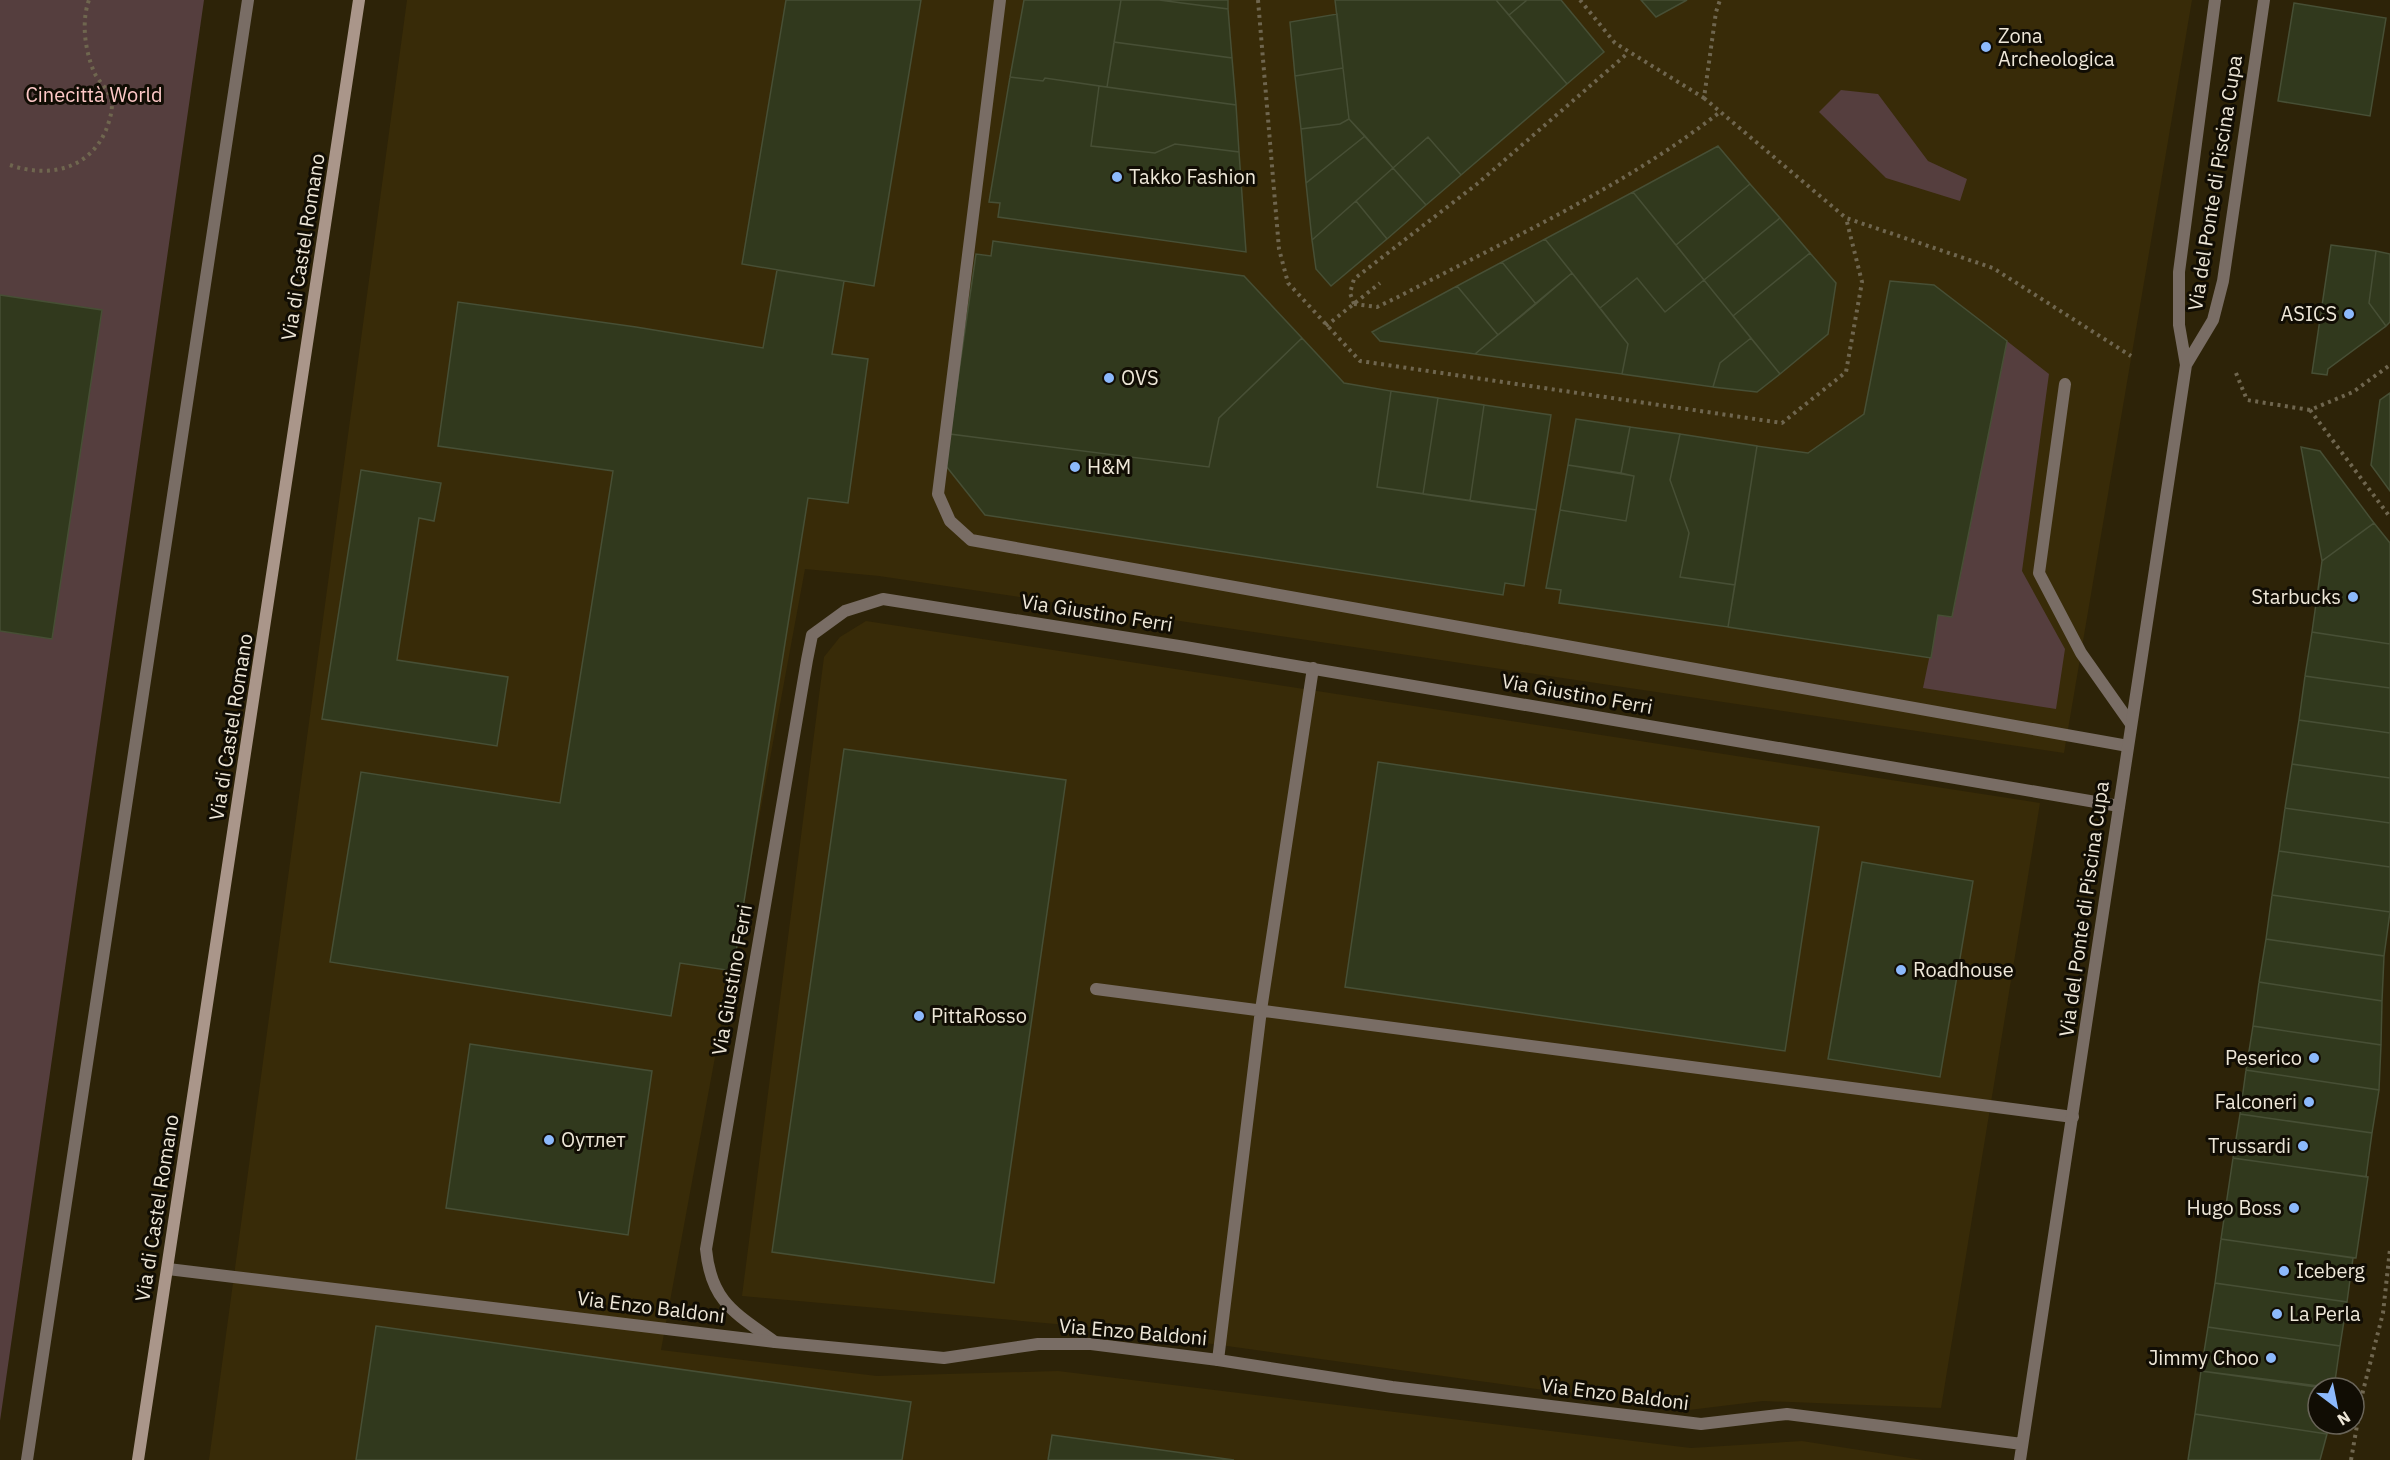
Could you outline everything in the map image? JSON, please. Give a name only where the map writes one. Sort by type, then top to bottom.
[{"type":"street","points":[[27,1460],[248,0]]},
{"type":"street","name":"Via di Castel Romano","points":[[138,1460],[359,0]]},
{"type":"street","points":[[1000,0],[938,494],[950,521],[971,540],[2128,746]]},
{"type":"street","name":"Via del Ponte di Piscina Cupa","points":[[2020,1460],[2186,364],[2179,326],[2179,272],[2215,0]]},
{"type":"street","name":"Via del Ponte di Piscina Cupa","points":[[2186,364],[2213,320],[2223,281],[2264,0]]},
{"type":"street","points":[[2064,384],[2039,573],[2081,653],[2131,724]]},
{"type":"street","name":"Via Giustino Ferri","points":[[775,1342],[726,1306],[709,1274],[706,1250],[812,635],[845,611],[884,599],[1313,668],[2119,806]]},
{"type":"street","points":[[1218,1360],[1261,1010],[1313,668]]},
{"type":"street","points":[[1096,988],[2073,1117]]},
{"type":"street","name":"Via Enzo Baldoni","points":[[168,1269],[775,1342],[944,1358],[1038,1344],[1091,1344],[1218,1360],[1392,1387],[1701,1424],[1787,1414],[2022,1444]]},
{"type":"path","points":[[10,165],[30,172],[61,170],[71,167],[89,155],[102,140],[110,120],[112,100],[94,73],[85,41],[86,9],[89,0]]},
{"type":"path","points":[[1258,0],[1280,249],[1288,284],[1360,361],[1782,423],[1846,372],[1862,282],[1846,218]]},
{"type":"path","points":[[1580,0],[1616,44],[1704,98],[1846,218],[1993,268],[2132,356]]},
{"type":"path","points":[[1704,98],[1716,12],[1720,0]]},
{"type":"path","points":[[1354,304],[1350,293],[1354,279],[1478,184],[1628,53]]},
{"type":"path","points":[[1354,304],[1377,307],[1409,292],[1596,193],[1688,137],[1720,112]]},
{"type":"path","points":[[1326,326],[1380,283]]},
{"type":"path","points":[[2236,374],[2247,400],[2310,410],[2353,392],[2390,365]]},
{"type":"path","points":[[2310,410],[2390,517]]},
{"type":"path","points":[[2351,1460],[2363,1391],[2383,1313],[2390,1249]]},
{"type":"shaded area","points":[[407,0],[2192,0],[2064,753],[879,576],[805,569],[661,1350],[877,1376],[1058,1371],[1691,1448],[1802,1441],[1923,1460],[209,1460]]},
{"type":"shaded area","points":[[866,621],[2040,803],[1941,1408],[1763,1401],[1689,1410],[1090,1327],[742,1296],[824,657],[840,637]]},
{"type":"green space","name":"Cinecittà World","points":[[0,0],[204,0],[0,1421]]},
{"type":"green space","points":[[1841,90],[1878,94],[1928,161],[1967,179],[1960,201],[1886,178],[1819,112]]},
{"type":"green space","points":[[2007,341],[2049,374],[2022,571],[2065,649],[2056,709],[1923,688],[1938,615],[1952,617]]},
{"type":"building","points":[[786,0],[921,0],[874,286],[742,264]]},
{"type":"building","points":[[1024,0],[1121,0],[1107,87],[1045,78],[1043,81],[1010,77]]},
{"type":"building","points":[[1121,0],[1159,0],[1228,9],[1232,58],[1114,42]]},
{"type":"building","points":[[1159,0],[1228,0],[1228,9]]},
{"type":"building","points":[[1335,0],[1496,0],[1567,84],[1461,175],[1428,137],[1393,168],[1349,119]]},
{"type":"building","points":[[1496,0],[1527,0],[1509,15]]},
{"type":"building","points":[[1527,0],[1561,0],[1604,52],[1567,84],[1509,15]]},
{"type":"building","points":[[1641,0],[1687,0],[1656,17]]},
{"type":"building","points":[[2294,3],[2386,18],[2370,116],[2278,101]]},
{"type":"building","points":[[1337,14],[1343,68],[1295,76],[1290,22]]},
{"type":"building","points":[[1114,42],[1232,58],[1236,105],[1107,87]]},
{"type":"building","points":[[1343,68],[1349,119],[1340,124],[1301,129],[1295,76]]},
{"type":"building","name":"Takko Fashion","points":[[1010,77],[1043,81],[1045,78],[1099,86],[1091,146],[1155,153],[1175,144],[1239,152],[1246,252],[998,217],[1000,203],[989,202]]},
{"type":"building","points":[[1099,86],[1236,105],[1239,152],[1175,144],[1155,153],[1091,146]]},
{"type":"building","points":[[1349,119],[1365,136],[1306,183],[1301,129],[1340,124]]},
{"type":"building","points":[[1365,136],[1393,168],[1312,240],[1306,183]]},
{"type":"building","points":[[1428,137],[1461,175],[1426,205],[1393,168]]},
{"type":"building","points":[[1718,146],[1750,184],[1676,245],[1633,192]]},
{"type":"building","points":[[1393,168],[1426,205],[1387,239],[1356,201]]},
{"type":"building","points":[[1750,184],[1780,218],[1704,280],[1676,245]]},
{"type":"building","points":[[1633,192],[1704,280],[1665,312],[1637,278],[1600,308],[1545,239]]},
{"type":"building","points":[[1356,201],[1387,239],[1331,286],[1316,269],[1312,240]]},
{"type":"building","points":[[1780,218],[1810,253],[1733,316],[1704,280]]},
{"type":"building","points":[[1545,239],[1572,273],[1536,304],[1502,262]]},
{"type":"building","name":"OVS","points":[[993,241],[1244,276],[1302,338],[1219,418],[1209,467],[950,434],[976,254],[991,256]]},
{"type":"building","name":"ASICS","points":[[2331,245],[2376,251],[2369,303],[2386,326],[2328,369],[2327,375],[2312,373]]},
{"type":"building","points":[[2376,251],[2390,254],[2390,322],[2386,326],[2369,303]]},
{"type":"building","points":[[1810,253],[1836,283],[1828,334],[1780,374],[1733,316]]},
{"type":"building","points":[[1502,262],[1536,304],[1498,335],[1457,286]]},
{"type":"building","points":[[777,270],[844,281],[832,354],[868,359],[848,503],[808,498],[733,971],[680,963],[671,1016],[330,962],[361,772],[560,803],[613,471],[438,446],[458,302],[636,327],[763,348]]},
{"type":"building","points":[[1572,273],[1628,344],[1622,374],[1475,354]]},
{"type":"building","points":[[1637,278],[1665,312],[1704,280],[1751,338],[1720,363],[1713,387],[1622,374],[1628,344],[1600,308]]},
{"type":"building","points":[[1890,281],[1934,285],[2007,341],[1952,617],[1938,615],[1931,658],[1728,627],[1757,446],[1808,453],[1864,414]]},
{"type":"building","points":[[1457,286],[1498,335],[1475,354],[1380,341],[1372,332]]},
{"type":"building","points":[[0,295],[102,310],[52,639],[0,631]]},
{"type":"building","name":"H&M","points":[[1302,338],[1344,383],[1391,391],[1377,487],[1536,510],[1524,586],[1505,583],[1503,595],[985,515],[946,466],[950,434],[1209,467],[1219,418]]},
{"type":"building","points":[[1751,338],[1780,374],[1757,392],[1713,387],[1720,363]]},
{"type":"building","points":[[1391,391],[1438,398],[1423,494],[1377,487]]},
{"type":"building","points":[[2390,393],[2390,491],[2371,465],[2380,400]]},
{"type":"building","points":[[1438,398],[1484,405],[1470,501],[1423,494]]},
{"type":"building","points":[[1484,405],[1551,415],[1536,510],[1470,501]]},
{"type":"building","points":[[1576,419],[1630,427],[1621,473],[1568,465]]},
{"type":"building","points":[[1630,427],[1680,434],[1670,480],[1689,533],[1680,577],[1735,585],[1728,627],[1559,603],[1561,590],[1546,588],[1560,510],[1626,521],[1634,476],[1621,473]]},
{"type":"building","points":[[1680,434],[1757,446],[1735,585],[1680,577],[1689,533],[1670,480]]},
{"type":"building","points":[[2301,447],[2320,451],[2374,523],[2322,561]]},
{"type":"building","points":[[1568,465],[1634,476],[1626,521],[1560,510]]},
{"type":"building","points":[[361,470],[441,483],[434,521],[419,518],[397,660],[508,677],[497,746],[322,719]]},
{"type":"building","name":"Starbucks","points":[[2374,523],[2390,543],[2390,644],[2312,632],[2322,561]]},
{"type":"building","points":[[2312,632],[2390,644],[2390,688],[2305,676]]},
{"type":"building","points":[[2305,676],[2390,688],[2390,733],[2299,720]]},
{"type":"building","points":[[2299,720],[2390,733],[2390,778],[2292,764]]},
{"type":"building","name":"PittaRosso","points":[[844,749],[1066,780],[994,1283],[772,1252]]},
{"type":"building","points":[[1378,762],[1819,827],[1785,1051],[1345,987]]},
{"type":"building","points":[[2292,764],[2390,778],[2390,823],[2285,808]]},
{"type":"building","points":[[2285,808],[2390,823],[2390,867],[2279,851]]},
{"type":"building","points":[[2279,851],[2390,867],[2390,912],[2272,895]]},
{"type":"building","name":"Roadhouse","points":[[1862,862],[1973,881],[1940,1077],[1828,1059]]},
{"type":"building","points":[[2272,895],[2390,912],[2384,956],[2266,939]]},
{"type":"building","points":[[2266,939],[2384,956],[2382,1001],[2259,982]]},
{"type":"building","points":[[2259,982],[2382,1001],[2381,1045],[2253,1026]]},
{"type":"building","name":"Peserico","points":[[2253,1026],[2381,1045],[2379,1090],[2246,1070]]},
{"type":"building","name":"Оутлет","points":[[470,1044],[652,1071],[628,1235],[446,1208]]},
{"type":"building","name":"Falconeri","points":[[2246,1070],[2379,1090],[2372,1133],[2240,1114]]},
{"type":"building","name":"Trussardi","points":[[2240,1114],[2372,1133],[2366,1177],[2233,1158]]},
{"type":"building","name":"Hugo Boss","points":[[2233,1158],[2368,1177],[2356,1258],[2221,1239]]},
{"type":"building","name":"Iceberg","points":[[2221,1239],[2353,1258],[2347,1302],[2215,1283]]},
{"type":"building","name":"La Perla","points":[[2215,1283],[2347,1302],[2340,1346],[2208,1327]]},
{"type":"building","points":[[376,1326],[911,1402],[902,1460],[356,1460]]},
{"type":"building","name":"Jimmy Choo","points":[[2208,1327],[2340,1346],[2336,1376],[2306,1376],[2306,1384],[2201,1371]]},
{"type":"building","points":[[2201,1371],[2306,1386],[2306,1431],[2195,1414]]},
{"type":"building","points":[[2195,1414],[2306,1431],[2306,1436],[2326,1436],[2320,1460],[2188,1460]]},
{"type":"building","points":[[1052,1435],[1234,1460],[1048,1460]]},
{"type":"place","name":"Zona Archeologica","points":[[1986,47]]},
{"type":"place","name":"Takko Fashion","points":[[1117,177]]},
{"type":"place","name":"ASICS","points":[[2349,314]]},
{"type":"place","name":"OVS","points":[[1109,378]]},
{"type":"place","name":"H&M","points":[[1075,467]]},
{"type":"place","name":"Starbucks","points":[[2353,597]]},
{"type":"place","name":"Roadhouse","points":[[1901,970]]},
{"type":"place","name":"PittaRosso","points":[[919,1016]]},
{"type":"place","name":"Peserico","points":[[2314,1058]]},
{"type":"place","name":"Falconeri","points":[[2309,1102]]},
{"type":"place","name":"Оутлет","points":[[549,1140]]},
{"type":"place","name":"Trussardi","points":[[2303,1146]]},
{"type":"place","name":"Hugo Boss","points":[[2294,1208]]},
{"type":"place","name":"Iceberg","points":[[2284,1271]]},
{"type":"place","name":"La Perla","points":[[2277,1314]]},
{"type":"place","name":"Jimmy Choo","points":[[2271,1358]]}]
